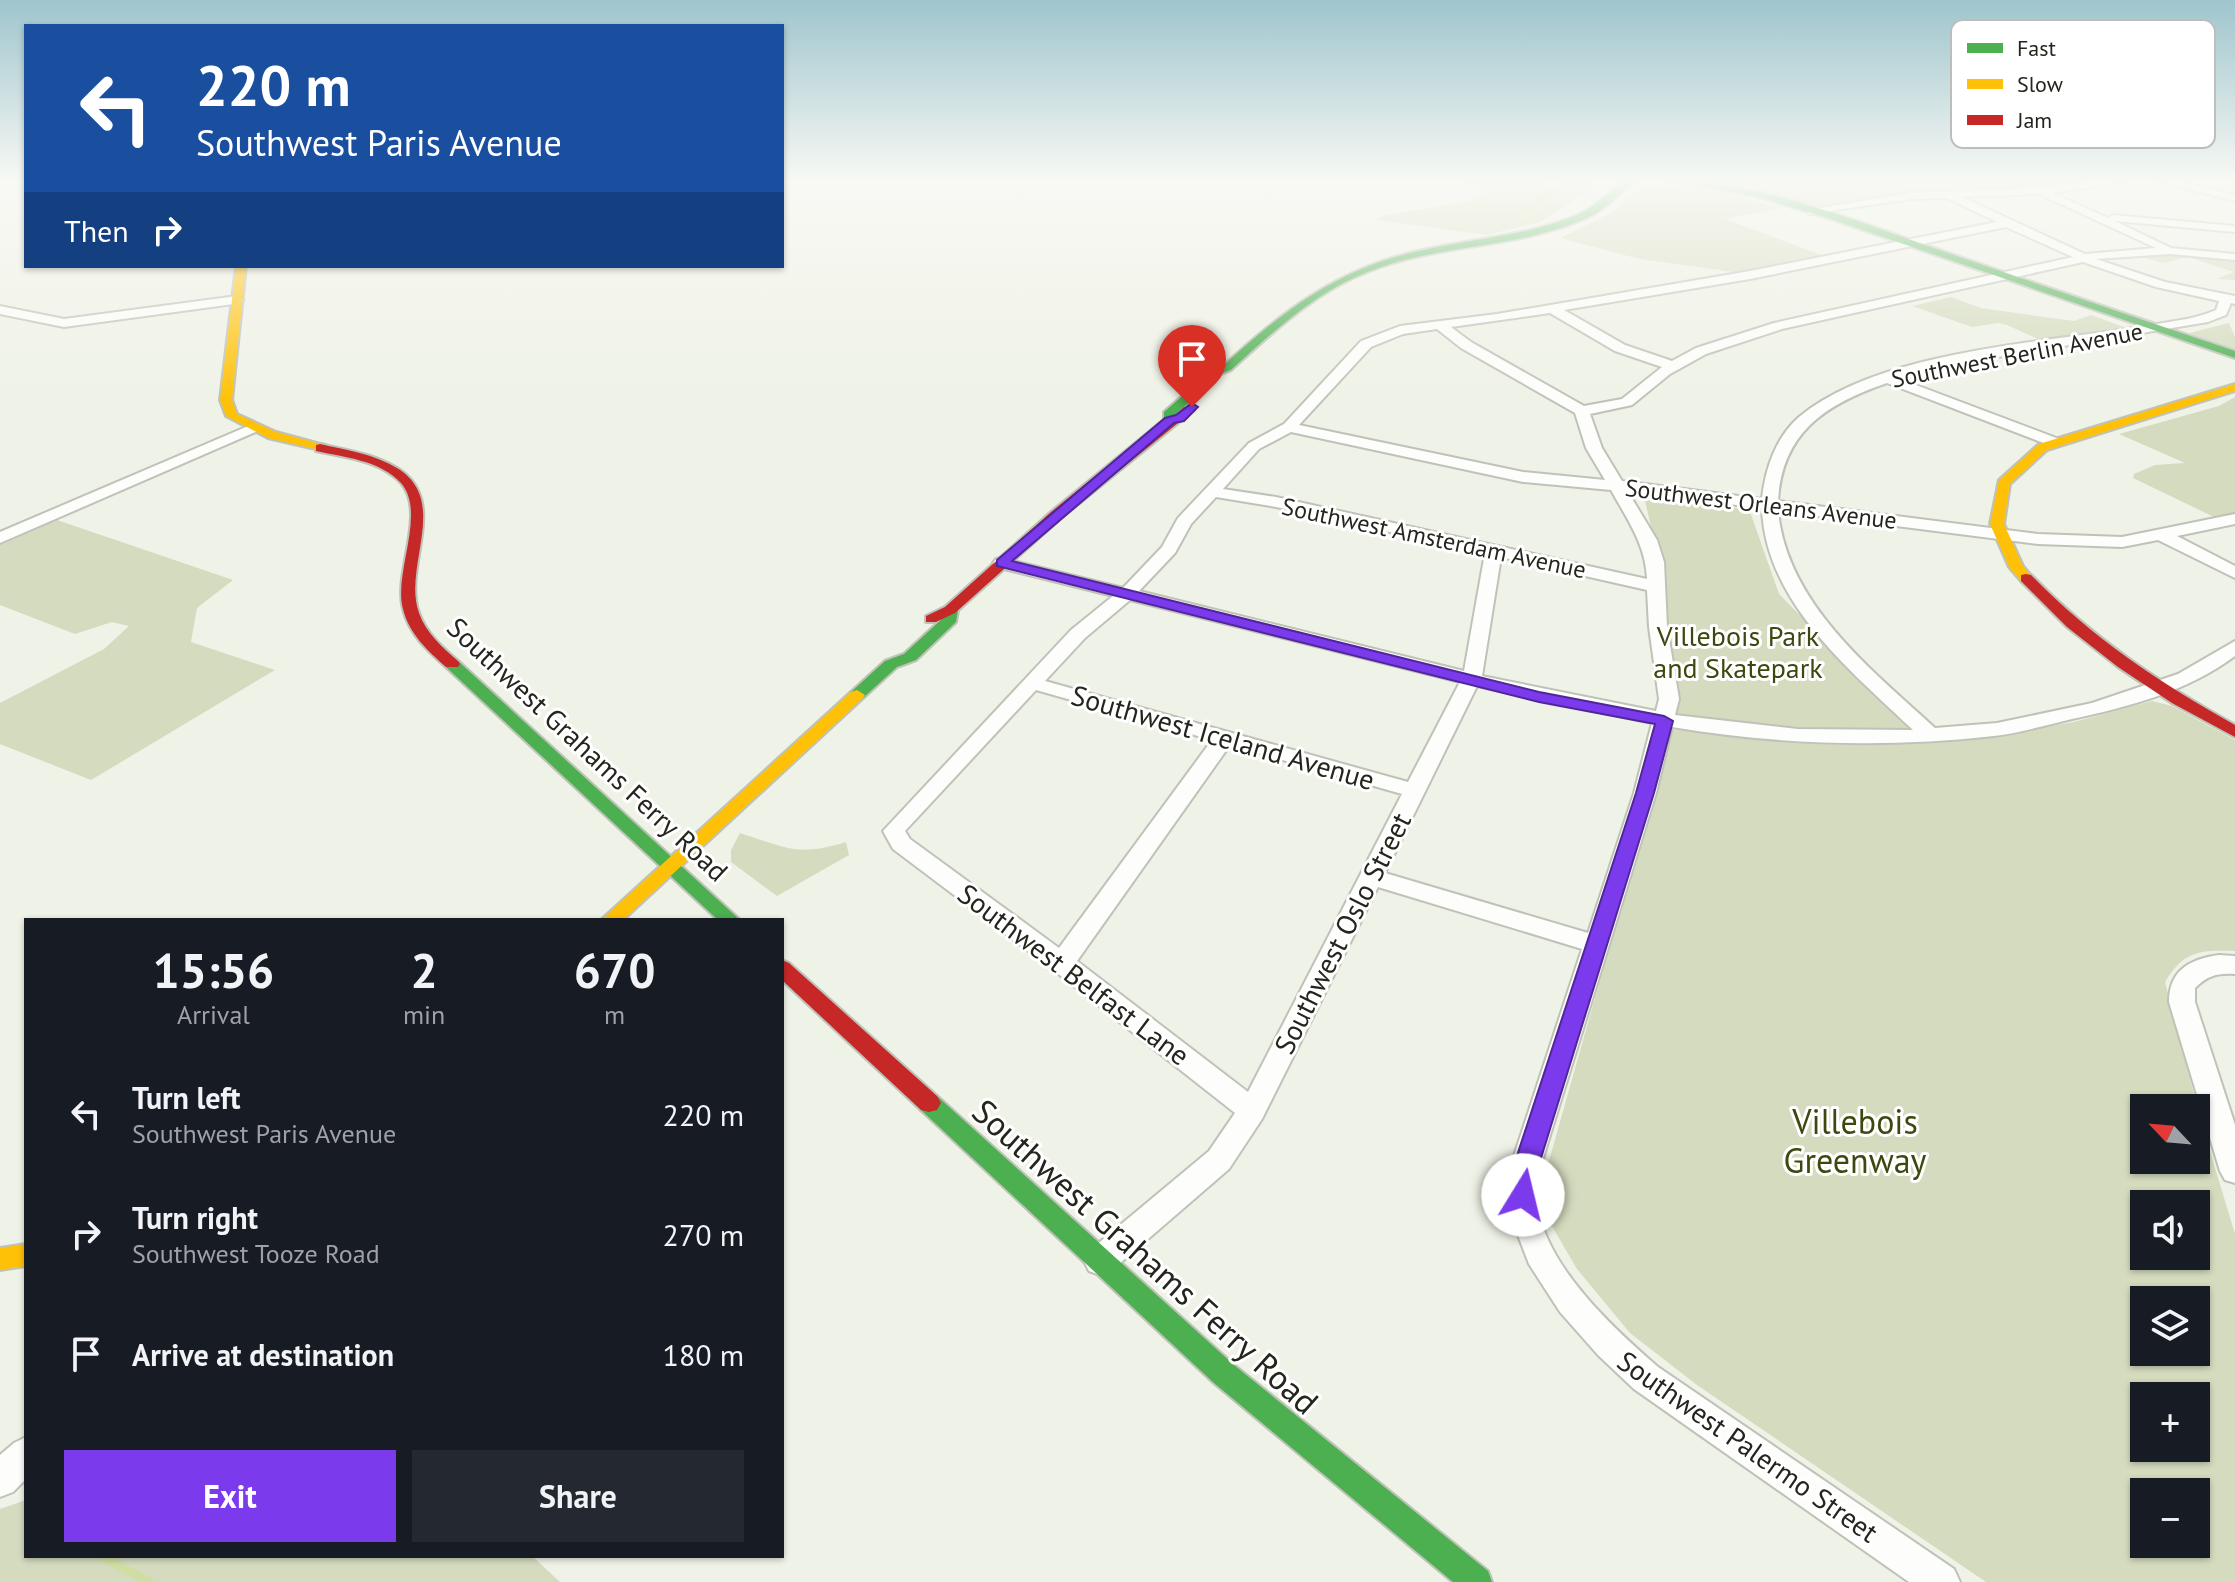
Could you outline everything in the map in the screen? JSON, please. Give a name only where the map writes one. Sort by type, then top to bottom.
[{"type":"main road","points":[[613,918],[891,664],[895,651],[935,615],[950,610],[1170,421],[1168,415],[1216,372],[1227,368],[1299,304],[1375,265],[1427,254]]},
{"type":"main road","points":[[1935,254],[2235,355]]},
{"type":"main road","name":"Southwest Grahams Ferry Road","points":[[241,268],[227,407],[234,418],[253,428],[377,464],[409,482],[417,505],[407,597],[410,613],[420,631],[444,657],[728,918]]},
{"type":"main road","points":[[2154,328],[2235,363]]},
{"type":"main road","points":[[2232,390],[2054,442],[2030,455],[2005,480],[1998,500],[2000,534],[2012,560],[2039,597],[2085,637],[2159,689],[2235,732]]},
{"type":"main road","name":"Southwest Grahams Ferry Road","points":[[784,970],[1224,1374],[1477,1582]]},
{"type":"main road","points":[[0,1259],[24,1255]]},
{"type":"street","points":[[1032,683],[1078,634],[1127,594],[1169,549],[1184,522],[1254,446],[1289,427],[1366,344],[1400,330],[1552,309],[1857,254]]},
{"type":"street","points":[[2074,254],[2173,287],[2231,299]]},
{"type":"street","points":[[1440,325],[1479,352],[1582,411],[1627,402],[1672,366],[1701,351],[1758,331],[2083,258],[2135,254]]},
{"type":"street","points":[[2201,254],[2235,257]]},
{"type":"street","name":"Southwest Berlin Avenue","points":[[1930,735],[1836,644],[1793,585],[1777,550],[1768,505],[1780,457],[1798,427],[1832,402],[1888,379],[1971,359],[2219,315],[2231,299]]},
{"type":"street","points":[[0,310],[64,323],[237,300]]},
{"type":"street","points":[[1552,309],[1620,348],[1672,366]]},
{"type":"street","points":[[1888,379],[2054,442]]},
{"type":"street","name":"Southwest Palermo Street","points":[[1582,411],[1594,448],[1648,540],[1655,562],[1661,645],[1669,686],[1664,721],[1645,793],[1524,1171],[1523,1207],[1530,1232],[1578,1310],[1604,1341],[1635,1370],[1941,1582]]},
{"type":"street","name":"Southwest Orleans Avenue","points":[[1289,427],[1523,477],[2091,543],[2162,535],[2235,519]]},
{"type":"street","points":[[0,538],[253,428]]},
{"type":"street","name":"Southwest Amsterdam Avenue","points":[[1212,492],[1276,502],[1655,586]]},
{"type":"street","points":[[2162,535],[2235,573]]},
{"type":"street","name":"Southwest Oslo Street","points":[[1100,1261],[1219,1160],[1252,1111],[1471,679],[1478,659],[1482,610],[1494,552]]},
{"type":"street","points":[[1002,563],[1577,706],[1664,721],[1826,737],[1930,735],[1989,730],[2057,719],[2159,689],[2200,673],[2235,647]]},
{"type":"street","name":"Southwest Iceland Avenue","points":[[1032,683],[1415,791]]},
{"type":"street","name":"Southwest Belfast Lane","points":[[1032,683],[905,815],[894,831],[895,837],[1252,1111]]},
{"type":"street","points":[[1061,962],[1225,737]]},
{"type":"street","points":[[1369,876],[1595,944]]},
{"type":"street","points":[[2235,965],[2207,965],[2193,972],[2182,985],[2182,1002],[2230,1140],[2235,1171]]},
{"type":"street","points":[[0,1479],[24,1457]]},
{"type":"green space","points":[[1620,254],[1824,256],[1741,273]]},
{"type":"green space","points":[[2136,255],[2235,258],[2235,280],[2216,279],[2234,272],[2188,257],[2163,263]]},
{"type":"green space","points":[[1951,297],[1981,308],[2074,321],[2091,315],[2124,327],[2040,340],[2007,325],[1998,323],[1972,327],[1912,306]]},
{"type":"green space","points":[[2229,323],[2235,337],[2235,351],[2189,333]]},
{"type":"green space","points":[[2235,397],[2235,514],[2214,517],[2133,478],[2134,474],[2155,465],[2185,463],[2119,434],[2219,406]]},
{"type":"green space","name":"Villebois Park and Skatepark","points":[[1645,500],[1749,509],[1779,594],[1913,730],[1809,729],[1676,717],[1663,630],[1659,563]]},
{"type":"green space","points":[[57,520],[233,580],[197,608],[191,642],[275,670],[91,780],[0,744],[0,703],[104,649],[129,626],[112,622],[75,634],[0,605],[0,545]]},
{"type":"green space","name":"Villebois Greenway","points":[[2152,701],[2172,706],[2235,740],[2235,951],[2194,954],[2179,964],[2165,982],[2194,1094],[2130,1094],[2130,1174],[2210,1174],[2210,1151],[2235,1234],[2235,1582],[1986,1582],[1697,1385],[1630,1333],[1577,1269],[1542,1209],[1545,1175],[1673,730],[1913,742],[1981,738],[2074,722]]},
{"type":"green space","points":[[740,833],[803,850],[846,842],[849,855],[777,896],[731,862],[731,850]]},
{"type":"green space","points":[[24,1501],[24,1558],[534,1558],[560,1582],[0,1582],[0,1509]]},
{"type":"waterway","points":[[105,1558],[149,1582]]},
{"type":"traffic: fast","points":[[1170,421],[1168,415],[1216,372],[1227,368],[1302,304],[1343,279],[1417,254]]},
{"type":"traffic: fast","points":[[1941,254],[2235,355]]},
{"type":"traffic: fast","points":[[857,695],[891,664],[910,657],[951,619],[950,610]]},
{"type":"traffic: fast","points":[[452,664],[728,918]]},
{"type":"traffic: fast","points":[[929,1103],[1224,1374],[1477,1582]]},
{"type":"traffic: slow","points":[[241,268],[226,400],[232,416],[272,435],[320,448]]},
{"type":"traffic: slow","points":[[2026,578],[2016,567],[1997,524],[2004,483],[2043,447],[2235,387]]},
{"type":"traffic: slow","points":[[613,918],[857,695]]},
{"type":"traffic: slow","points":[[0,1259],[24,1255]]},
{"type":"traffic: jam","points":[[931,619],[950,610],[1056,515],[1170,421],[1180,418],[1188,410]]},
{"type":"traffic: jam","points":[[320,448],[380,464],[406,481],[417,508],[409,605],[424,637],[452,664]]},
{"type":"traffic: jam","points":[[2026,578],[2097,645],[2178,700],[2235,732]]},
{"type":"traffic: jam","points":[[784,970],[929,1103]]},
{"type":"route","points":[[1192,407],[1180,418],[1170,421],[1002,563],[1539,697],[1664,721],[1645,793],[1524,1171],[1523,1195]]}]
